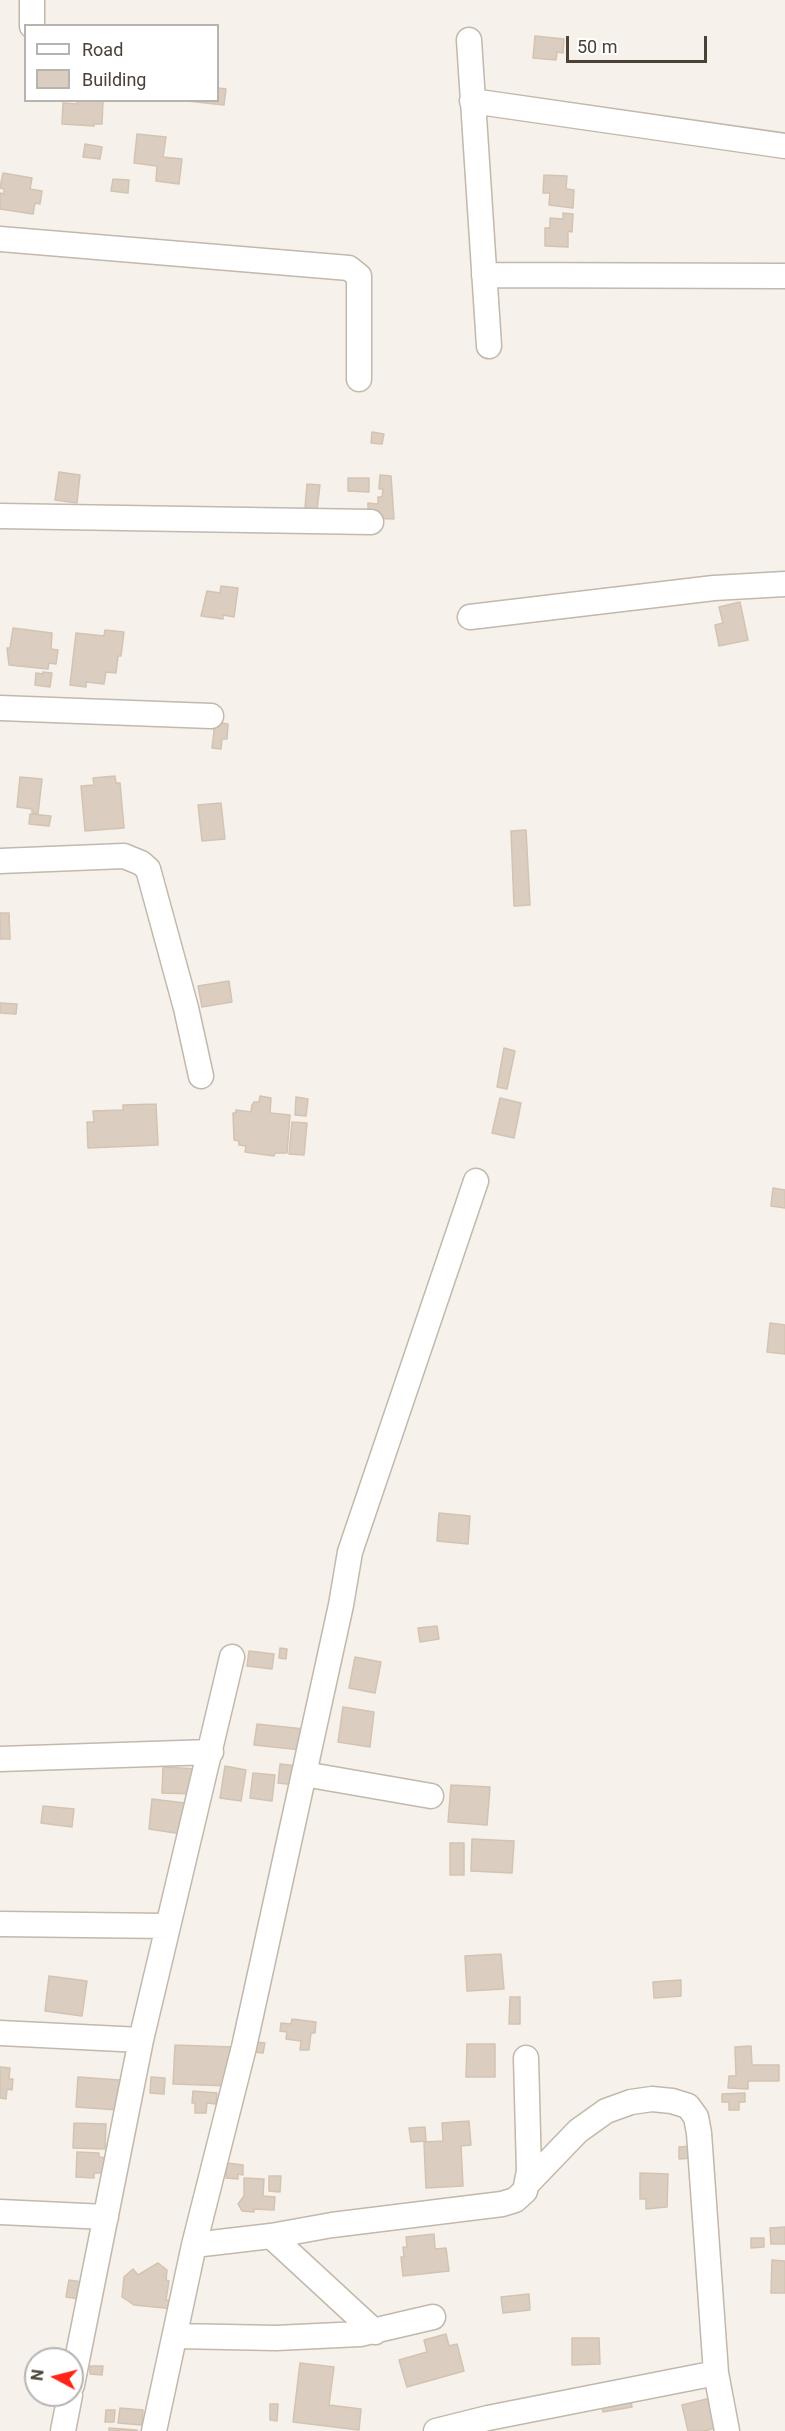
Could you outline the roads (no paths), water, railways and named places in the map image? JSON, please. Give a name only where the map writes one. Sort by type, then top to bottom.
[{"type":"street","points":[[32,0],[32,24]]},
{"type":"street","points":[[469,40],[489,346]]},
{"type":"street","points":[[472,101],[785,146]]},
{"type":"street","points":[[0,239],[349,268],[359,276],[359,379]]},
{"type":"street","points":[[484,274],[785,276]]},
{"type":"street","points":[[0,516],[372,522]]},
{"type":"street","points":[[470,617],[714,588],[785,584]]},
{"type":"street","points":[[0,708],[211,716]]},
{"type":"street","points":[[0,861],[124,856],[141,862],[148,869],[186,1008],[201,1076]]},
{"type":"street","points":[[154,2431],[194,2245],[244,2047],[341,1605],[350,1552],[476,1181]]},
{"type":"street","points":[[80,2347],[141,2040],[232,1657]]},
{"type":"street","points":[[0,1759],[211,1752]]},
{"type":"street","points":[[304,1774],[431,1796]]},
{"type":"street","points":[[0,1924],[168,1926]]},
{"type":"street","points":[[0,2033],[141,2040]]},
{"type":"street","points":[[526,2058],[530,2152],[528,2183]]},
{"type":"street","points":[[194,2245],[502,2204],[520,2196],[528,2183],[578,2131],[606,2111],[631,2102],[652,2099],[672,2101],[688,2106],[696,2117],[699,2133],[716,2373],[727,2431]]},
{"type":"street","points":[[0,2212],[106,2217]]},
{"type":"street","points":[[271,2236],[375,2332]]},
{"type":"street","points":[[176,2336],[276,2338],[375,2332],[433,2317]]},
{"type":"street","points":[[436,2431],[488,2418],[716,2373]]},
{"type":"street","points":[[63,2431],[68,2407]]}]
